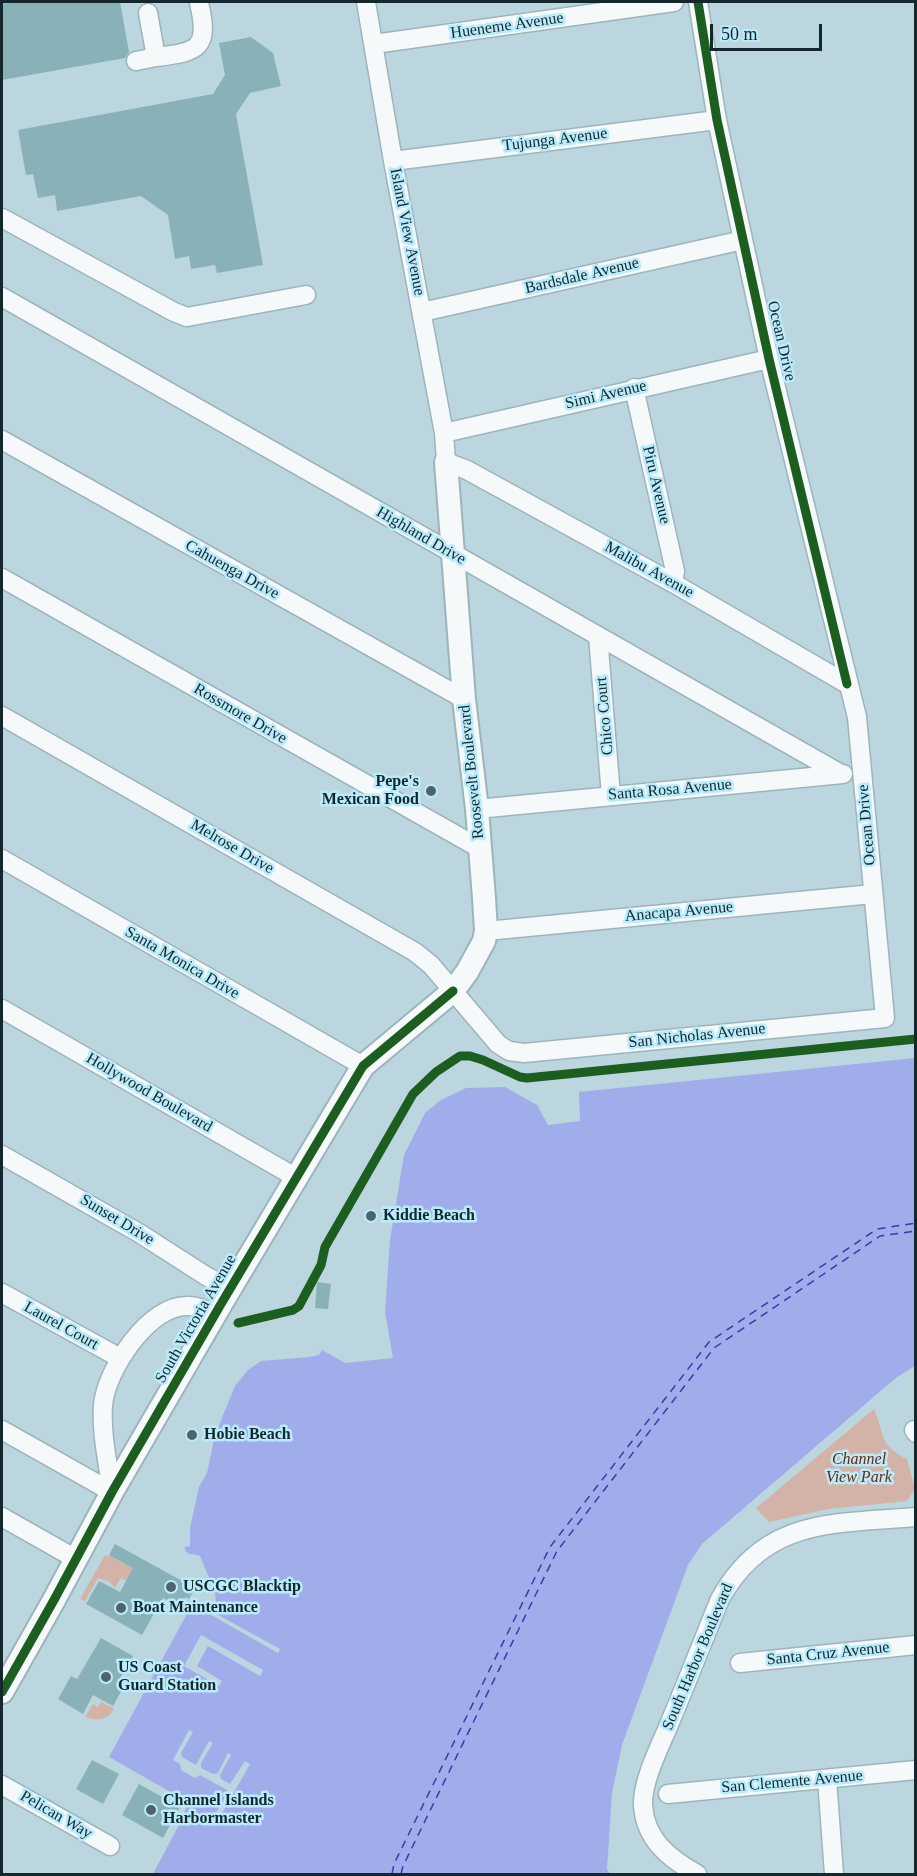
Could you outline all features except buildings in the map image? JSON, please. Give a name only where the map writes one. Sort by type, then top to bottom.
[{"type":"street","name":"Island View Avenue","points":[[366,2],[444,433],[446,462]]},
{"type":"street","name":"Hueneme Avenue","points":[[374,44],[674,2]]},
{"type":"street","name":"Ocean Drive","points":[[698,2],[717,120],[769,359],[857,717],[885,1018]]},
{"type":"street","points":[[136,61],[183,54],[197,46],[204,33],[200,3]]},
{"type":"street","points":[[153,8],[156,57]]},
{"type":"street","name":"Tujunga Avenue","points":[[393,161],[717,120]]},
{"type":"street","points":[[2,218],[187,317],[306,295]]},
{"type":"street","name":"Bardsdale Avenue","points":[[422,312],[743,240]]},
{"type":"street","name":"Highland Drive","points":[[2,297],[842,774]]},
{"type":"street","name":"Simi Avenue","points":[[444,433],[769,359]]},
{"type":"street","name":"Piru Avenue","points":[[634,388],[675,571],[673,583]]},
{"type":"street","name":"Cahuenga Drive","points":[[2,440],[464,699]]},
{"type":"street","name":"Roosevelt Boulevard","points":[[446,462],[464,699],[477,809],[486,931],[484,941],[475,958],[453,991]]},
{"type":"street","name":"Malibu Avenue","points":[[446,462],[467,470],[673,583],[848,684]]},
{"type":"street","name":"Rossmore Drive","points":[[2,578],[479,848]]},
{"type":"street","name":"Chico Court","points":[[598,636],[611,796]]},
{"type":"street","name":"Melrose Drive","points":[[2,716],[415,952],[431,965],[453,991]]},
{"type":"street","name":"Santa Rosa Avenue","points":[[477,809],[863,773]]},
{"type":"street","name":"Santa Monica Drive","points":[[2,859],[363,1066]]},
{"type":"street","name":"Anacapa Avenue","points":[[486,931],[873,894]]},
{"type":"street","name":"San Nicholas Avenue","points":[[453,991],[498,1044],[509,1051],[524,1053],[885,1018]]},
{"type":"street","name":"South Victoria Avenue","points":[[2,1692],[112,1492],[363,1066],[453,991]]},
{"type":"street","name":"Hollywood Boulevard","points":[[2,1009],[297,1178]]},
{"type":"street","name":"Sunset Drive","points":[[2,1155],[139,1233],[230,1289]]},
{"type":"street","name":"Laurel Court","points":[[2,1293],[120,1358]]},
{"type":"street","points":[[112,1492],[104,1438],[104,1404],[108,1384],[120,1358],[144,1329],[156,1318],[170,1311],[188,1305],[216,1313]]},
{"type":"street","points":[[2,1430],[112,1492]]},
{"type":"street","points":[[2,1517],[76,1559]]},
{"type":"street","name":"South Harbor Boulevard","points":[[697,1875],[664,1853],[653,1838],[646,1822],[643,1804],[655,1760],[720,1599],[730,1580],[759,1552],[794,1532],[826,1525],[915,1517]]},
{"type":"street","name":"Santa Cruz Avenue","points":[[740,1663],[915,1645]]},
{"type":"street","name":"San Clemente Avenue","points":[[668,1794],[915,1770]]},
{"type":"street","points":[[827,1779],[834,1875]]},
{"type":"street","name":"Pelican Way","points":[[2,1785],[110,1846]]},
{"type":"green space","name":"Channel View Park","points":[[874,1409],[887,1444],[907,1459],[915,1489],[907,1501],[828,1509],[769,1522],[756,1508]]},
{"type":"green space","points":[[105,1555],[133,1568],[131,1583],[121,1578],[115,1588],[110,1582],[98,1578],[85,1601],[80,1599]]},
{"type":"green space","points":[[101,1702],[114,1708],[106,1718],[85,1717],[93,1704],[98,1707]]},
{"type":"water","points":[[915,1058],[915,1366],[897,1377],[702,1544],[688,1565],[622,1745],[612,1793],[607,1869],[610,1874],[153,1874],[182,1819],[188,1802],[109,1757],[194,1601],[206,1607],[208,1592],[198,1558],[186,1552],[183,1541],[196,1463],[249,1358],[268,1345],[292,1341],[313,1345],[345,1363],[393,1358],[385,1312],[390,1240],[404,1155],[425,1113],[441,1100],[466,1088],[505,1087],[537,1105],[548,1125],[580,1121],[579,1092]]},
{"type":"pier","points":[[293,1339],[312,1342],[322,1350],[319,1355],[309,1357],[261,1361],[248,1370],[235,1386],[215,1435],[207,1473],[199,1487],[190,1528],[190,1546],[181,1548],[180,1541],[193,1463],[214,1406],[232,1373],[245,1359],[267,1345]]},
{"type":"pier","points":[[193,1554],[200,1556],[215,1592],[216,1602],[211,1611],[280,1649],[278,1653],[190,1603],[196,1598],[205,1603],[206,1601],[204,1580],[196,1560],[186,1556]]},
{"type":"pier","points":[[201,1635],[263,1670],[260,1676],[208,1646],[197,1666],[222,1681],[219,1686],[184,1666]]},
{"type":"pier","points":[[189,1730],[193,1732],[181,1753],[182,1757],[196,1765],[209,1741],[213,1743],[201,1763],[201,1768],[213,1774],[218,1773],[228,1753],[231,1755],[220,1775],[221,1779],[230,1784],[245,1761],[250,1764],[220,1817],[215,1815],[227,1790],[200,1775],[195,1778],[181,1770],[180,1764],[173,1760]]},
{"type":"ferry route","points":[[392,1874],[394,1864],[550,1547],[709,1342],[877,1229],[916,1223]]},
{"type":"ferry route","points":[[401,1874],[557,1551],[714,1348],[880,1236],[916,1231]]},
{"type":"cycle path","points":[[698,2],[717,120],[769,359],[847,684]]},
{"type":"cycle path","points":[[2,1692],[112,1492],[363,1066],[453,991]]},
{"type":"cycle path","points":[[238,1323],[293,1310],[299,1306],[321,1265],[325,1247],[413,1094],[436,1072],[460,1056],[483,1060],[527,1078],[916,1039]]},
{"type":"place","name":"Pepe's Mexican Food","points":[[431,791]]},
{"type":"place","name":"Kiddie Beach","points":[[371,1216]]},
{"type":"place","name":"Hobie Beach","points":[[192,1435]]},
{"type":"place","name":"USCGC Blacktip","points":[[171,1587]]},
{"type":"place","name":"Boat Maintenance","points":[[121,1608]]},
{"type":"place","name":"US Coast Guard Station","points":[[106,1677]]},
{"type":"place","name":"Channel Islands Harbormaster","points":[[151,1810]]}]
